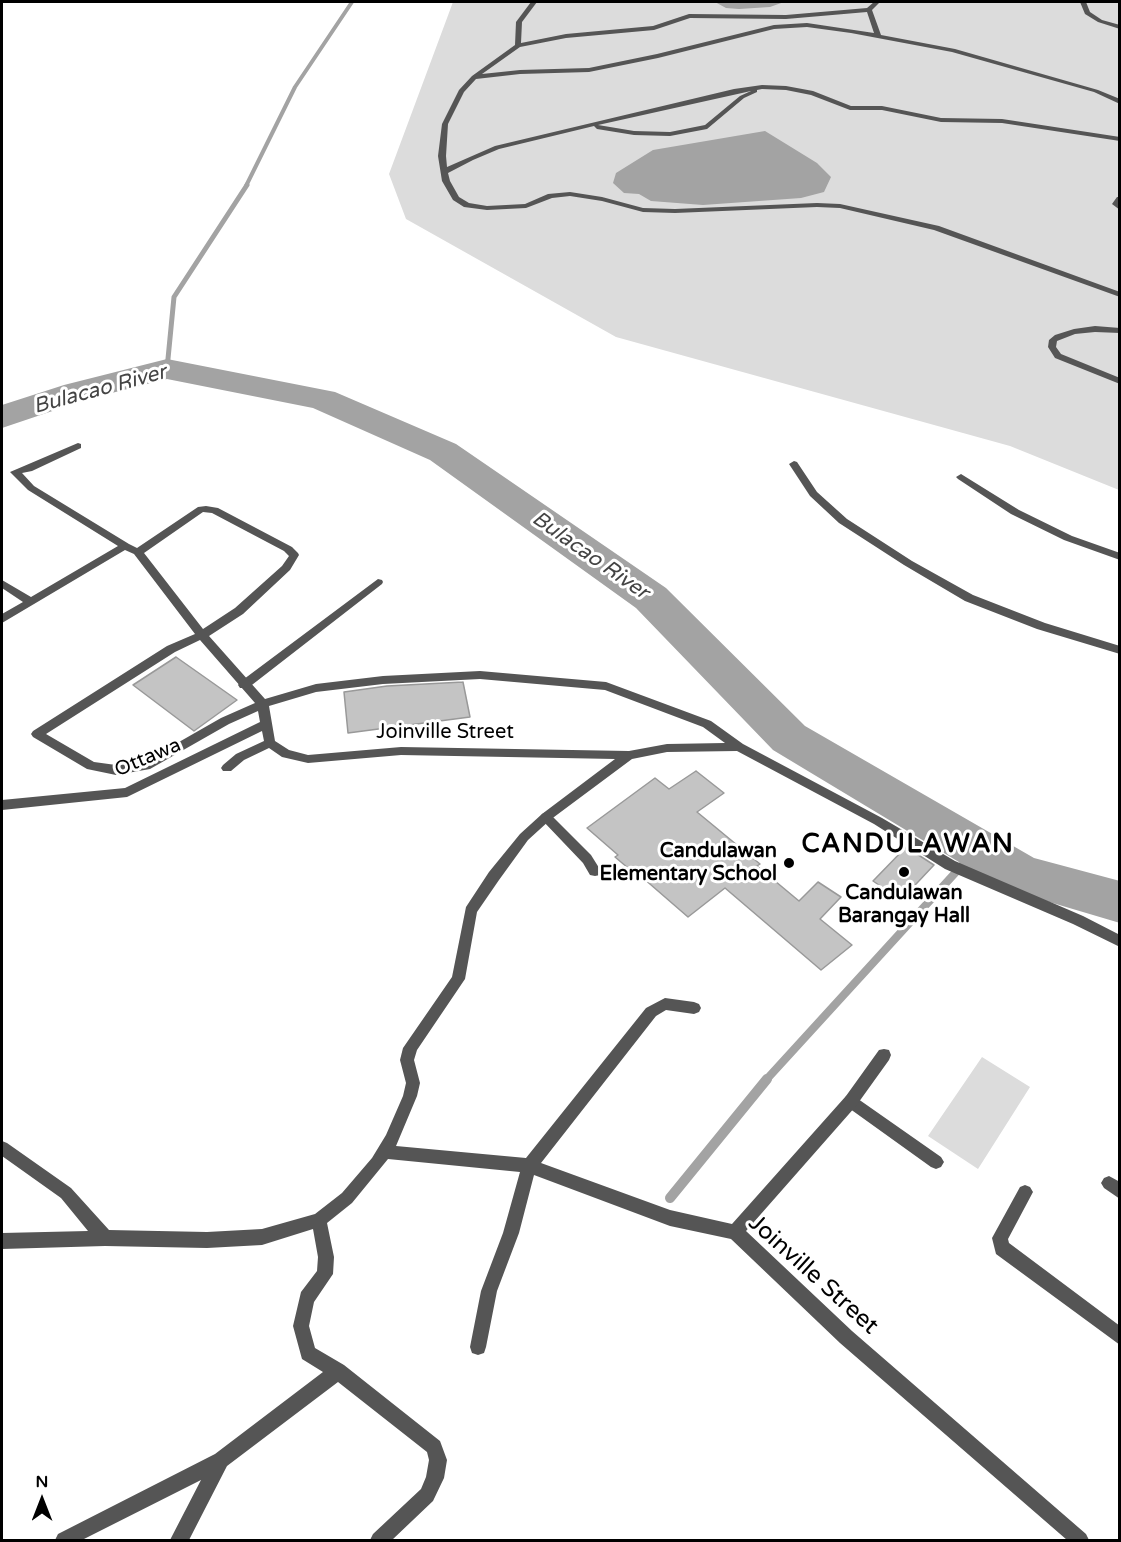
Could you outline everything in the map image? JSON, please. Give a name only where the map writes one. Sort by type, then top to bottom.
[{"type":"street","points":[[518,46],[519,22],[534,2]]},
{"type":"street","points":[[878,2],[869,10],[794,17],[689,16],[654,28],[566,36],[518,46],[474,77],[461,91],[446,124],[442,156],[446,181],[456,198],[467,205],[487,208],[526,206],[551,196],[570,194],[602,199],[643,210],[718,211],[817,205],[857,209],[936,228],[1119,295]]},
{"type":"street","points":[[1083,2],[1087,13],[1119,27]]},
{"type":"street","points":[[869,10],[878,36]]},
{"type":"street","points":[[474,77],[618,66],[774,27],[807,25],[953,51],[1096,91],[1119,102]]},
{"type":"street","points":[[446,171],[497,147],[734,91],[762,87],[806,92],[850,108],[890,109],[941,120],[1002,121],[1119,139]]},
{"type":"street","points":[[590,126],[634,133],[670,134],[707,127],[724,115],[742,97],[762,87]]},
{"type":"street","points":[[1119,199],[1116,204],[1119,208]]},
{"type":"street","points":[[1119,331],[1095,329],[1074,332],[1053,340],[1052,347],[1058,356],[1119,381]]},
{"type":"street","points":[[2,472],[28,469],[78,446]]},
{"type":"street","points":[[794,464],[813,494],[843,521],[908,563],[969,598],[1041,626],[1119,650]]},
{"type":"street","points":[[15,472],[31,488],[124,546],[138,552],[202,635],[263,704],[270,743],[240,757],[227,768]]},
{"type":"street","points":[[961,477],[1015,512],[1068,538],[1119,557]]},
{"type":"street","points":[[138,552],[201,509],[206,509],[214,510],[293,552],[293,559],[239,611],[202,635],[171,649],[37,734],[91,766],[116,770],[146,766],[193,737],[263,704],[316,688],[394,679],[480,675],[606,686],[707,724],[740,747],[878,821],[956,869],[1028,897],[1119,942]]},
{"type":"street","points":[[2,620],[124,546]]},
{"type":"street","points":[[244,685],[378,582]]},
{"type":"street","points":[[2,583],[31,602]]},
{"type":"street","name":"Ottawa","points":[[2,805],[127,792],[266,724]]},
{"type":"street","name":"Joinville Street","points":[[270,743],[286,754],[308,759],[401,751],[629,755],[667,748],[740,747]]},
{"type":"street","name":"Joinville Street","points":[[2,1241],[105,1238],[207,1240],[262,1237],[319,1220],[347,1198],[384,1152],[410,1096],[413,1083],[407,1060],[410,1048],[458,979],[471,911],[524,837],[546,817],[629,755]]},
{"type":"street","points":[[546,817],[587,859],[595,871]]},
{"type":"street","points":[[478,1347],[489,1291],[511,1233],[529,1166],[651,1012],[664,1004],[694,1008]]},
{"type":"street","points":[[735,1232],[851,1101],[884,1055]]},
{"type":"street","points":[[851,1101],[936,1162]]},
{"type":"street","points":[[2,1148],[66,1193],[105,1238]]},
{"type":"street","name":"Joinville Street","points":[[384,1152],[529,1166],[670,1218],[735,1232],[846,1337],[1080,1540]]},
{"type":"street","points":[[1025,1192],[1000,1238],[1002,1248],[1119,1337]]},
{"type":"street","points":[[319,1220],[326,1257],[325,1274],[307,1298],[300,1326],[308,1353],[338,1371],[434,1447],[438,1460],[435,1478],[427,1495],[379,1540]]},
{"type":"street","points":[[64,1540],[221,1460],[338,1371]]},
{"type":"street","points":[[180,1540],[221,1460]]},
{"type":"shaded area","points":[[453,2],[1119,2],[1119,490],[1010,446],[616,337],[406,219],[389,174]]},
{"type":"shaded area","points":[[715,2],[784,2],[770,7],[739,9],[726,8]]},
{"type":"shaded area","points":[[765,131],[817,163],[831,177],[824,192],[801,198],[703,205],[651,201],[639,194],[624,193],[613,183],[616,173],[653,150]]},
{"type":"shaded area","points":[[982,1057],[1030,1087],[978,1169],[928,1136]]},
{"type":"building","points":[[176,657],[237,700],[194,731],[133,685]]},
{"type":"building","points":[[463,682],[470,717],[348,733],[344,692],[387,686]]},
{"type":"building","points":[[696,771],[724,793],[697,812],[760,864],[757,866],[799,901],[818,882],[841,897],[820,919],[852,945],[821,970],[725,888],[688,917],[615,857],[618,855],[587,828],[655,778],[669,789]]},
{"type":"building","name":"Candulawan Barangay Hall","points":[[906,847],[934,865],[901,900],[873,881]]},
{"type":"waterway","points":[[246,186],[295,87],[352,2]]},
{"type":"waterway","points":[[167,369],[174,297],[247,185]]},
{"type":"waterway","name":"Bulacao River","points":[[2,417],[76,392],[167,369],[323,399],[443,452],[651,598],[789,738],[1020,874],[1120,902]]},
{"type":"waterway","points":[[766,1080],[977,849]]},
{"type":"waterway","points":[[670,1198],[767,1079]]},
{"type":"place","name":"Candulawan Elementary School","points":[[789,863]]},
{"type":"place","name":"Candulawan Barangay Hall","points":[[904,872]]},
{"type":"district","name":"CANDULAWAN","points":[[908,845]]}]
